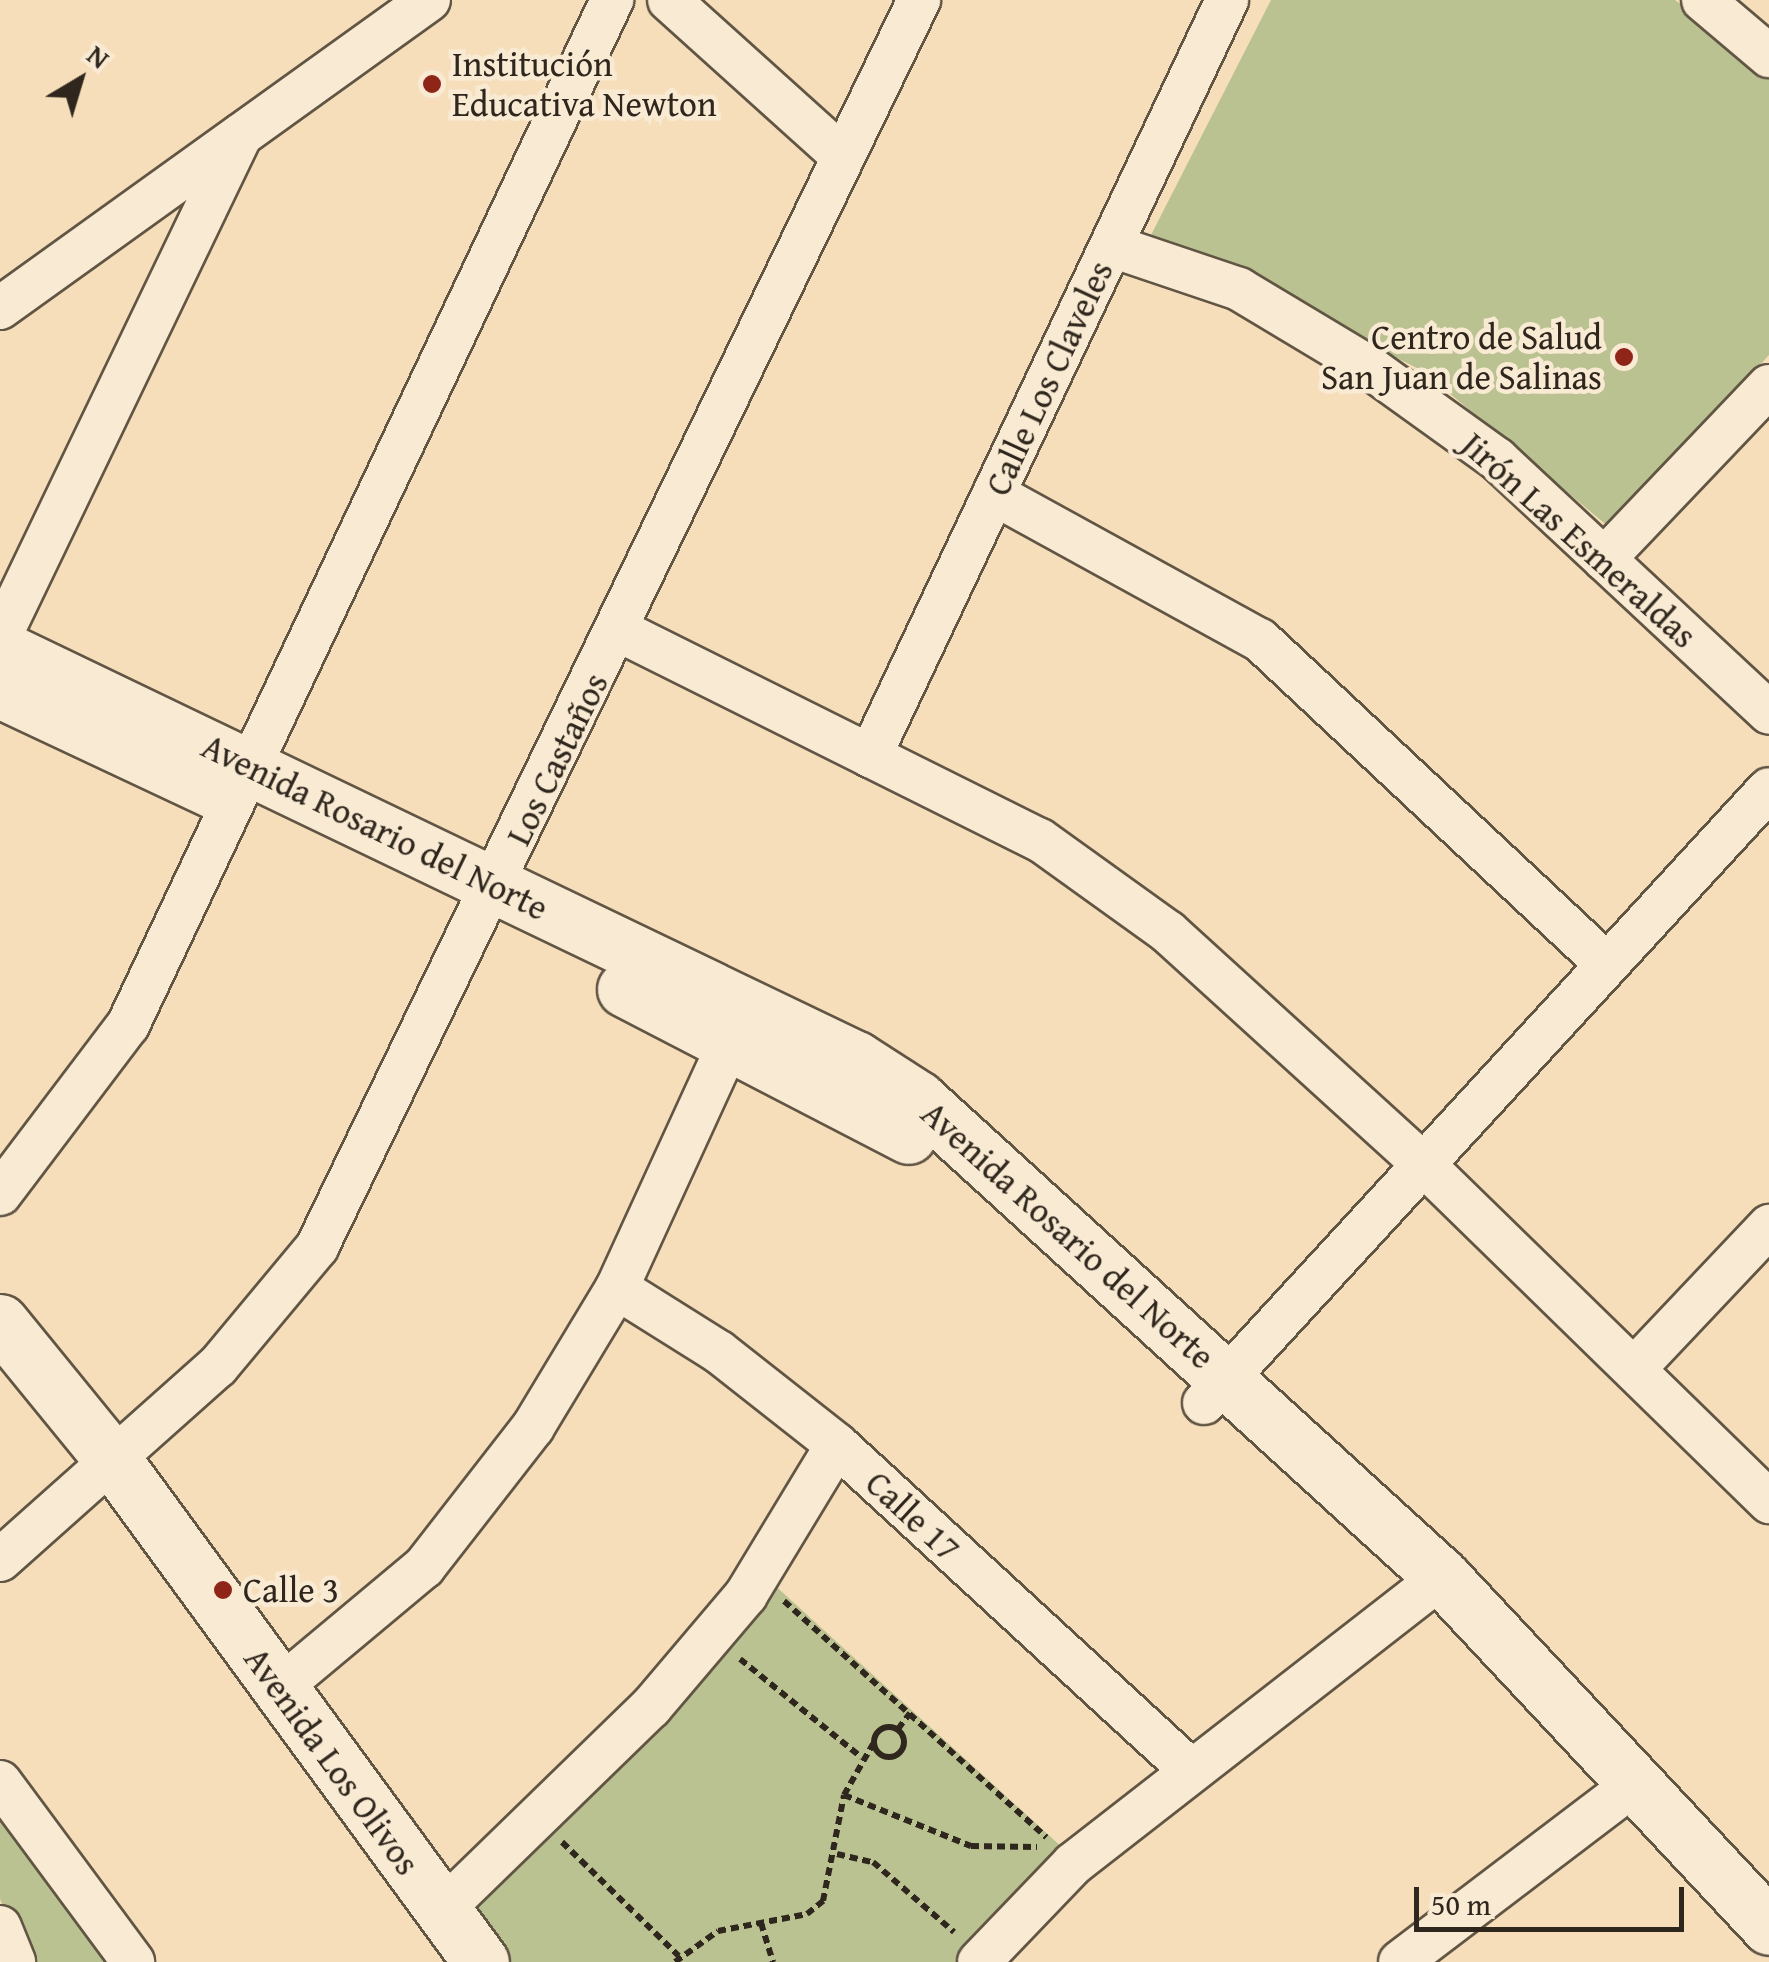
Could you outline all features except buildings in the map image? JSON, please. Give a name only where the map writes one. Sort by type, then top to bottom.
[{"type":"street","points":[[0,308],[429,0]]},
{"type":"street","points":[[0,1194],[128,1026],[239,782],[612,0]]},
{"type":"street","points":[[669,0],[841,154]]},
{"type":"street","name":"Los Castaños","points":[[0,1560],[116,1464],[218,1366],[317,1247],[620,631],[841,154],[919,0]]},
{"type":"street","name":"Calle Los Claveles","points":[[870,756],[1227,0]]},
{"type":"street","points":[[1703,0],[1769,56]]},
{"type":"street","points":[[0,637],[241,135]]},
{"type":"street","name":"Jirón Las Esmeraldas","points":[[1112,246],[1239,289],[1369,367],[1497,459],[1769,714]]},
{"type":"street","points":[[1604,558],[1769,386]]},
{"type":"street","points":[[994,494],[1260,640],[1606,964]]},
{"type":"street","points":[[620,631],[1040,840],[1168,932],[1421,1162],[1769,1502]]},
{"type":"street","name":"Avenida Rosario del Norte","points":[[0,648],[239,782],[739,1024],[886,1118],[1215,1390],[1429,1590],[1623,1793],[1769,1927]]},
{"type":"street","name":"Avenida Rosario del Norte","points":[[0,690],[239,782]]},
{"type":"street","points":[[1215,1390],[1421,1162],[1769,789]]},
{"type":"street","points":[[278,1689],[424,1566],[533,1427],[617,1288],[739,1024]]},
{"type":"street","points":[[1634,1368],[1769,1226]]},
{"type":"street","name":"Calle 17","points":[[617,1288],[719,1352],[836,1446],[1189,1769]]},
{"type":"street","name":"Avenida Los Olivos","points":[[0,1322],[116,1464],[481,1962]]},
{"type":"street","points":[[442,1910],[651,1707],[746,1595],[836,1446]]},
{"type":"street","points":[[969,1949],[1189,1769],[1429,1590]]},
{"type":"street","points":[[0,1782],[133,1962]]},
{"type":"street","points":[[1407,1960],[1623,1793]]},
{"type":"street","name":"Avenida Rosario del Norte","points":[[1623,1793],[1754,1962]]},
{"type":"street","points":[[0,1927],[14,1962]]},
{"type":"path","points":[[772,1590],[1054,1844],[972,1846],[844,1795]]},
{"type":"path","points":[[731,1652],[861,1758]]},
{"type":"path","points":[[898,1730],[910,1713]]},
{"type":"path","points":[[557,1836],[677,1959],[718,1930],[807,1914],[823,1901],[837,1854],[844,1795],[878,1730],[898,1730]]},
{"type":"path","points":[[874,1744],[894,1757],[904,1744],[898,1730]]},
{"type":"path","points":[[837,1854],[873,1862],[969,1949]]},
{"type":"path","points":[[760,1924],[773,1962]]},
{"type":"green space","points":[[1271,0],[1675,0],[1769,71],[1769,355],[1610,528],[1423,371],[1151,235]]},
{"type":"green space","points":[[770,1581],[1065,1850],[958,1962],[502,1962],[469,1900],[590,1797],[689,1690]]},
{"type":"green space","points":[[0,1796],[123,1962],[26,1962],[0,1899]]},
{"type":"place","name":"Institución Educativa Newton","points":[[432,84]]},
{"type":"place","name":"Centro de Salud San Juan de Salinas","points":[[1624,357]]},
{"type":"place","name":"Calle 3","points":[[223,1590]]}]
